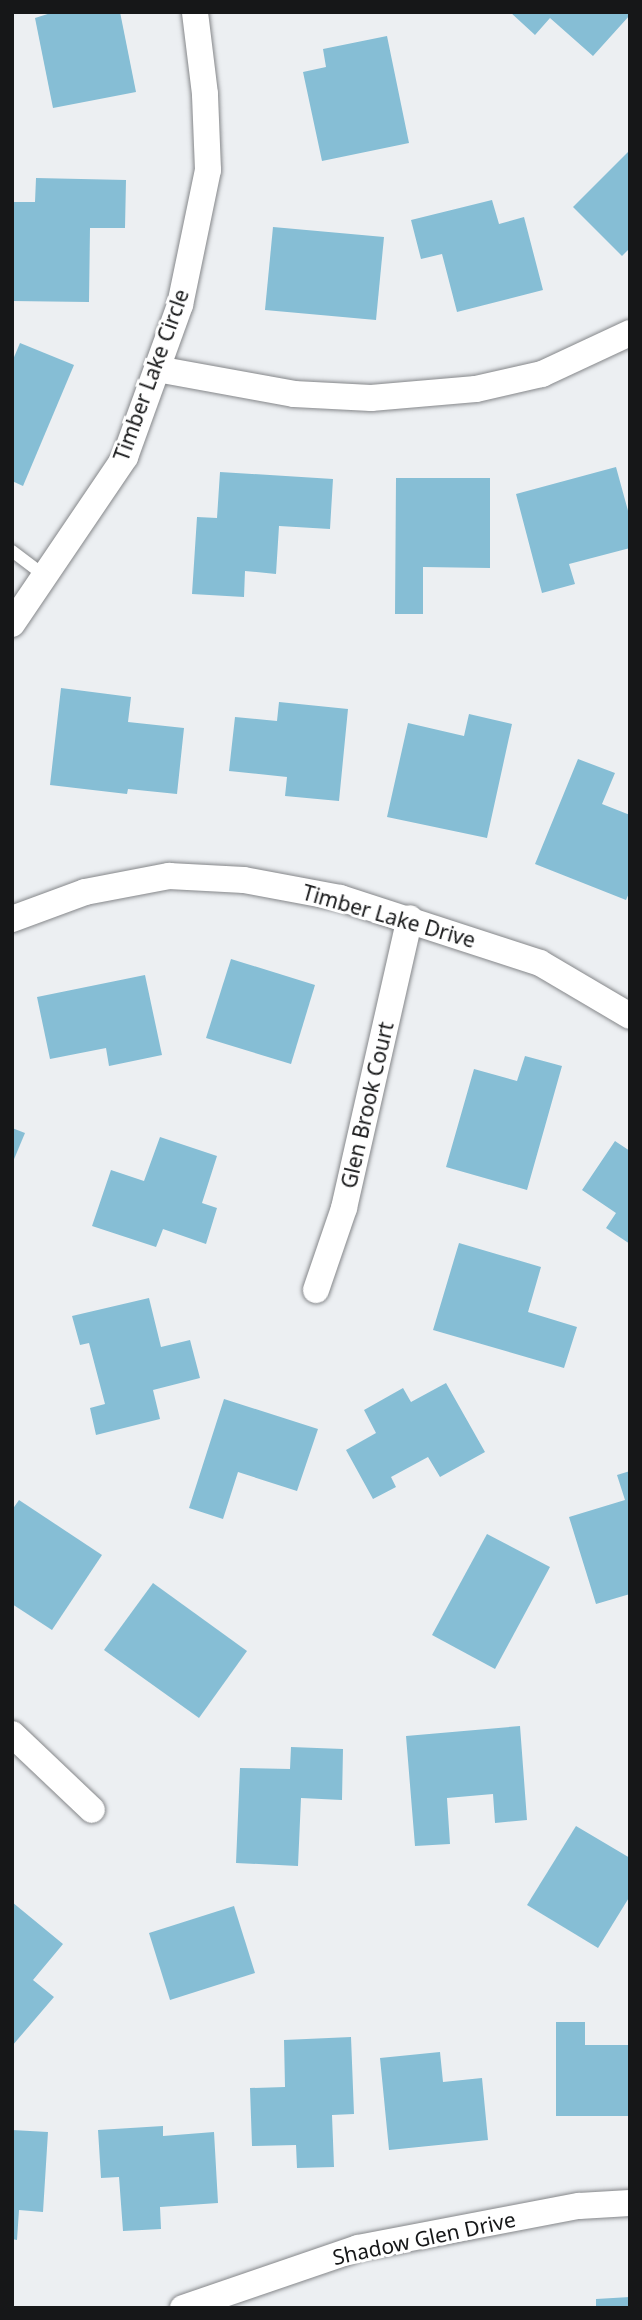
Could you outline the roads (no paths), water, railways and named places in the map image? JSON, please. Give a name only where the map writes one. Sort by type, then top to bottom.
[{"type":"street","name":"Timber Lake Circle","points":[[12,624],[125,457],[180,306],[208,170],[205,94],[195,12]]},
{"type":"street","points":[[157,369],[294,394],[371,398],[476,389],[542,374],[630,333]]},
{"type":"street","name":"Timber Lake Drive","points":[[12,919],[85,892],[169,876],[244,880],[340,898],[410,918],[540,962],[630,1016]]},
{"type":"street","name":"Glen Brook Court","points":[[316,1290],[344,1208],[410,918]]},
{"type":"street","points":[[12,1734],[93,1810]]},
{"type":"street","name":"Shadow Glen Drive","points":[[183,2308],[358,2248],[579,2206],[630,2203]]},
{"type":"lane","points":[[12,551],[45,576]]}]
